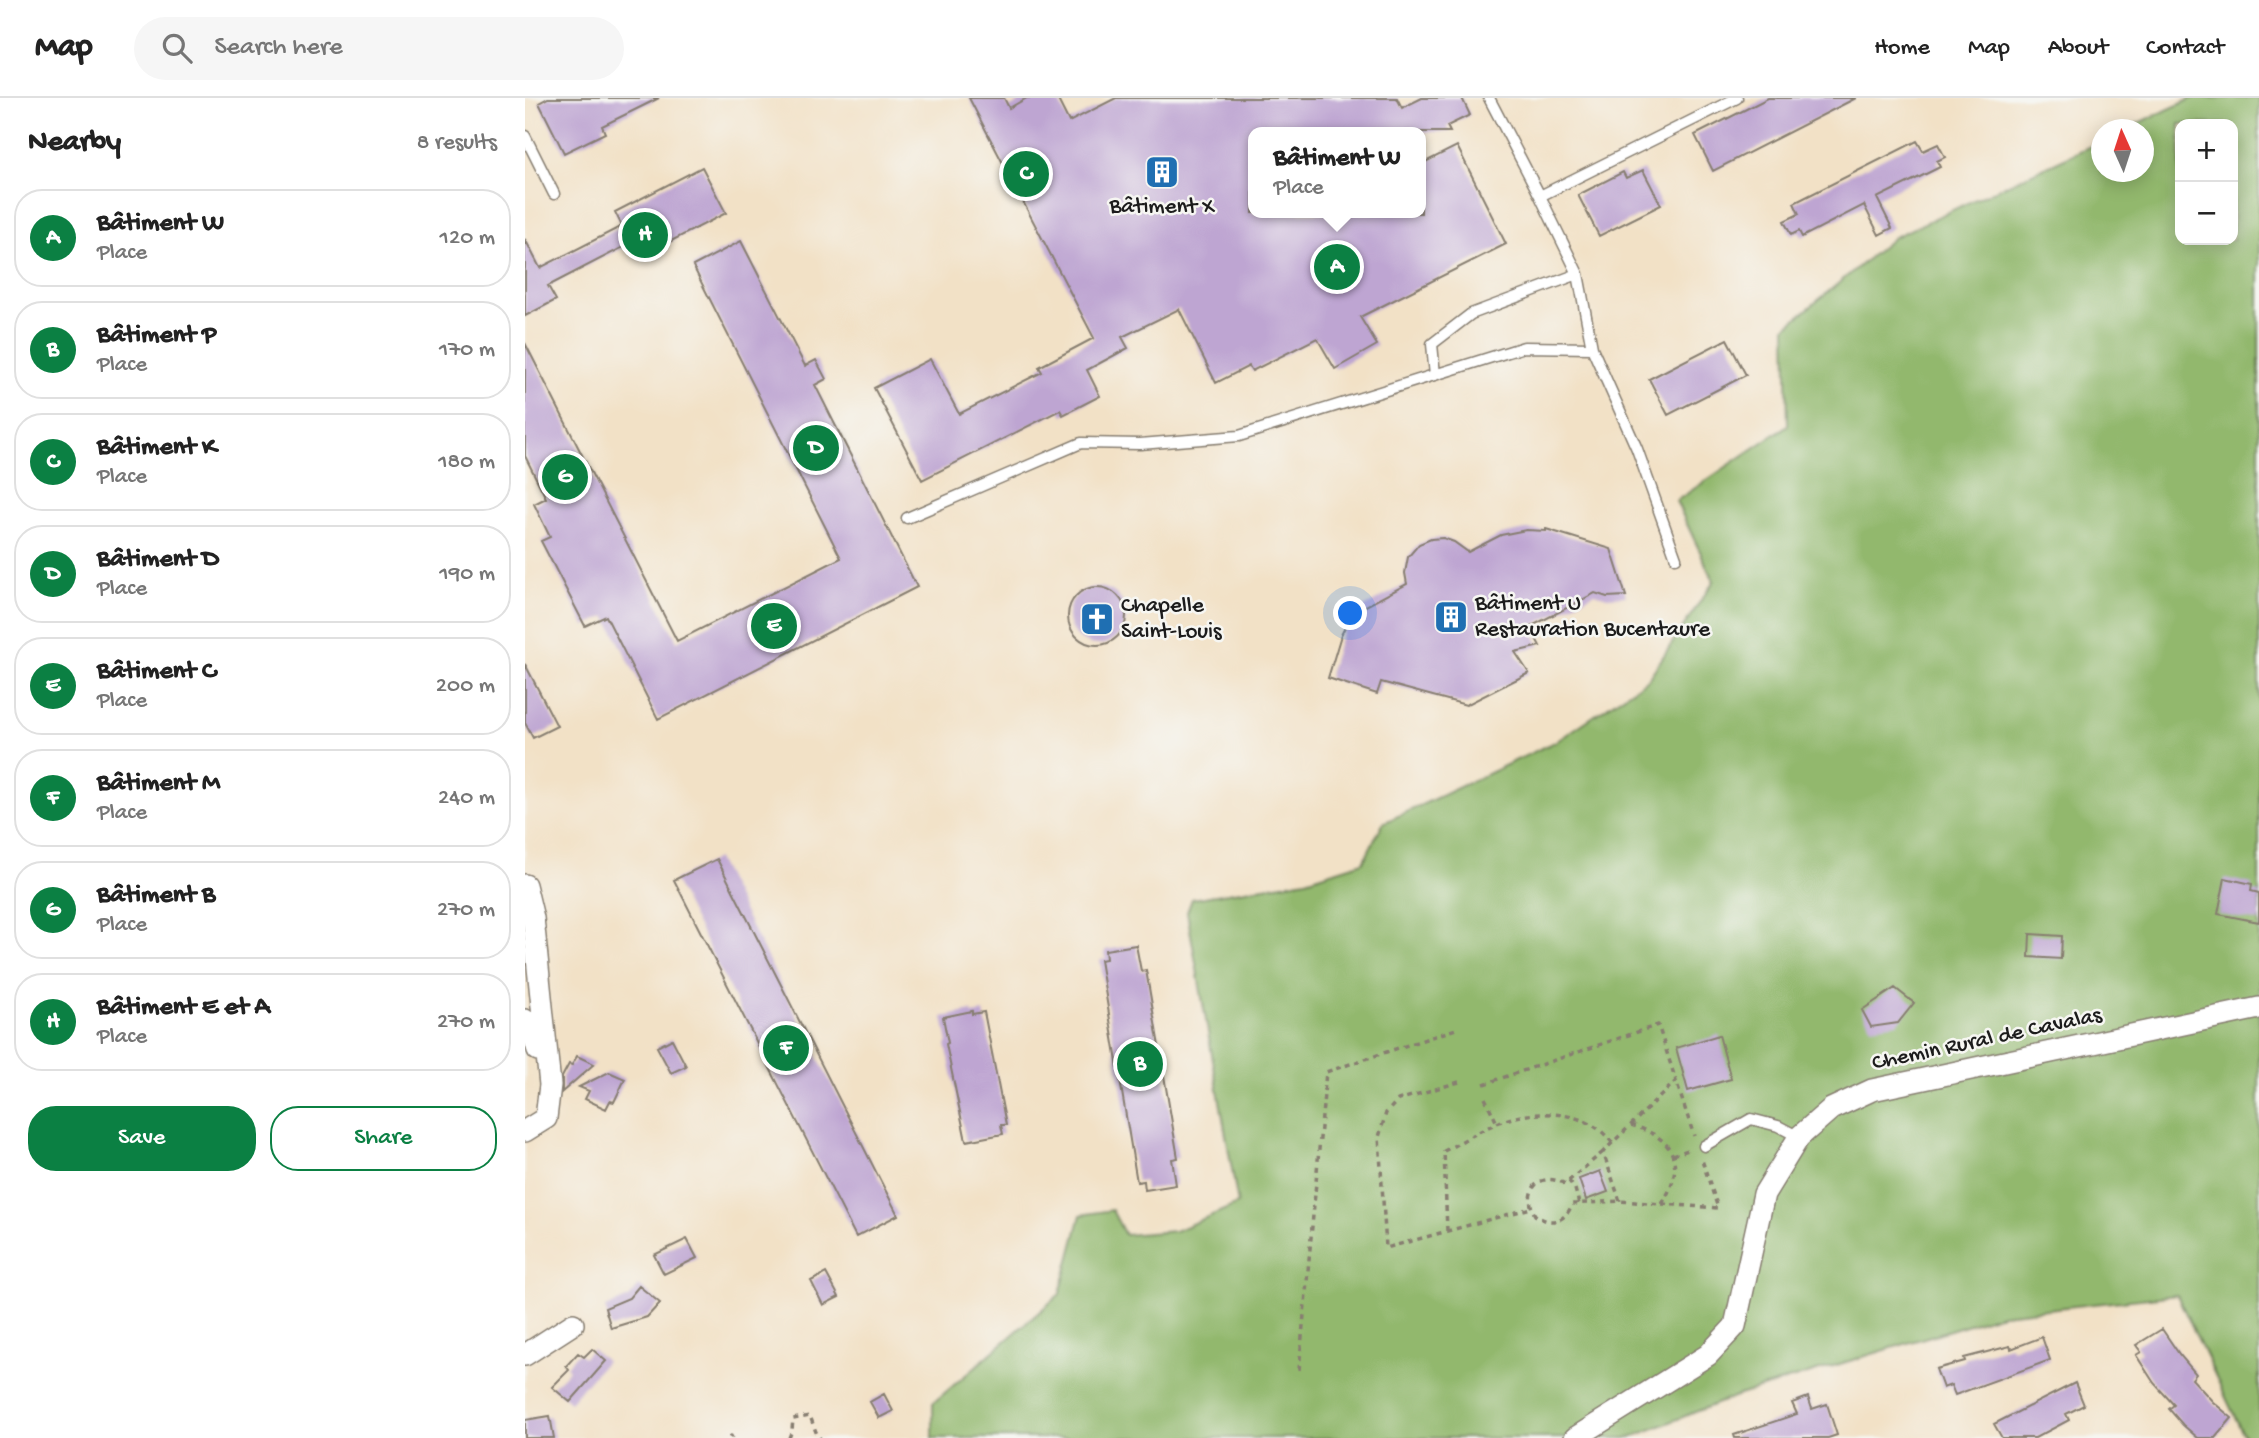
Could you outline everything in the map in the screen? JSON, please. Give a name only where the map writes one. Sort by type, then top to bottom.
[{"type":"street","points":[[525,885],[533,918],[550,1085],[545,1118],[525,1131]]},
{"type":"street","name":"Chemin Rural de Cavalas","points":[[1575,1438],[1708,1355],[1735,1326],[1764,1194],[1800,1137],[1831,1109],[1872,1090],[2259,1008]]},
{"type":"street","points":[[525,1020],[530,1025],[550,1085]]},
{"type":"street","points":[[525,1355],[573,1324]]},
{"type":"lane","points":[[1489,98],[1578,274],[1593,348],[1637,449],[1676,558]]},
{"type":"lane","points":[[1540,196],[1737,98]]},
{"type":"lane","points":[[525,136],[554,194]]},
{"type":"lane","points":[[1435,375],[1432,344],[1471,314],[1578,274]]},
{"type":"lane","points":[[907,518],[1081,443],[1140,444],[1239,436],[1524,347],[1593,348]]},
{"type":"lane","points":[[1701,1147],[1751,1119],[1778,1126],[1800,1137]]},
{"type":"path","points":[[1484,1084],[1658,1024],[1701,1147]]},
{"type":"path","points":[[1299,1370],[1326,1072],[1456,1028]]},
{"type":"path","points":[[1677,1081],[1603,1153],[1565,1184],[1552,1179],[1538,1183],[1530,1195],[1531,1208],[1535,1215],[1549,1222],[1565,1217],[1572,1204],[1620,1201],[1718,1208],[1702,1159]]},
{"type":"path","points":[[1459,1082],[1398,1100],[1386,1113],[1379,1137],[1386,1248],[1531,1208]]},
{"type":"path","points":[[1485,1098],[1497,1123]]},
{"type":"path","points":[[1447,1231],[1444,1151],[1497,1123],[1520,1116],[1553,1114],[1575,1117],[1596,1127],[1613,1143]]},
{"type":"path","points":[[1631,1125],[1648,1130],[1663,1140],[1673,1155],[1675,1174],[1671,1189],[1662,1204]]},
{"type":"path","points":[[1603,1153],[1620,1201]]},
{"type":"path","points":[[1569,1181],[1576,1189],[1579,1204]]},
{"type":"path","points":[[789,1438],[793,1419],[810,1416],[820,1438]]},
{"type":"green space","points":[[2193,98],[2259,98],[2259,1438],[2245,1438],[2177,1295],[2002,1314],[1736,1396],[1630,1438],[933,1438],[933,1403],[1060,1294],[1081,1215],[1112,1210],[1125,1235],[1175,1231],[1238,1204],[1187,912],[1192,899],[1306,880],[1363,862],[1383,823],[1557,741],[1648,679],[1714,581],[1676,501],[1788,425],[1786,327],[1894,237],[2091,146],[2091,182],[2154,182],[2154,119],[2147,119]]},
{"type":"building","points":[[548,98],[659,98],[602,126],[605,133],[564,153],[539,103]]},
{"type":"building","points":[[969,98],[1004,98],[1009,108],[1027,98],[1057,98],[1069,122],[1116,98],[1397,98],[1402,108],[1422,98],[1462,98],[1470,115],[1447,126],[1450,132],[1426,132],[1426,127],[1248,127],[1248,218],[1426,218],[1426,162],[1457,146],[1506,244],[1360,317],[1377,345],[1335,369],[1317,338],[1252,371],[1249,366],[1216,383],[1179,309],[1122,337],[1128,348],[1087,370],[1100,396],[1063,415],[1060,410],[922,480],[874,388],[930,359],[959,414],[1042,372],[1039,367],[1094,338]]},
{"type":"building","points":[[1768,98],[1856,98],[1713,171],[1695,135]]},
{"type":"building","points":[[1917,141],[1923,151],[1938,144],[1945,157],[1937,161],[1940,167],[1877,198],[1892,228],[1879,235],[1864,205],[1802,237],[1799,231],[1791,235],[1784,221],[1799,214],[1794,203]]},
{"type":"building","points":[[702,167],[726,213],[638,258],[631,243],[548,286],[556,300],[525,316],[525,239],[540,268],[622,226],[615,212]]},
{"type":"building","points":[[1643,170],[1661,205],[1599,236],[1578,195],[1623,172],[1626,178]]},
{"type":"building","points":[[741,241],[805,366],[816,360],[826,379],[815,385],[917,587],[658,719],[606,616],[585,626],[541,541],[550,537],[534,504],[546,498],[525,456],[525,343],[677,641],[841,558],[693,266]]},
{"type":"building","points":[[1727,339],[1746,375],[1668,415],[1649,379]]},
{"type":"building","name":"Bâtiment U Restauration Bucentaure","points":[[1546,529],[1611,549],[1626,596],[1607,597],[1595,593],[1530,627],[1540,646],[1515,652],[1529,673],[1466,705],[1381,682],[1377,694],[1328,678],[1341,635],[1349,619],[1360,609],[1407,584],[1405,573],[1408,557],[1419,544],[1443,538],[1468,552],[1501,535]]},
{"type":"building","name":"Chapelle Saint-Louis","points":[[1091,587],[1103,587],[1118,595],[1126,610],[1126,622],[1118,637],[1103,645],[1091,645],[1076,637],[1068,622],[1068,610],[1076,595]]},
{"type":"building","points":[[525,664],[557,726],[533,738],[525,723]]},
{"type":"building","points":[[717,859],[898,1215],[856,1237],[674,880]]},
{"type":"building","points":[[2225,878],[2252,884],[2251,891],[2259,893],[2259,922],[2218,914]]},
{"type":"building","points":[[2030,934],[2062,936],[2061,959],[2029,957]]},
{"type":"building","points":[[1136,945],[1141,971],[1146,970],[1178,1158],[1172,1159],[1176,1185],[1145,1190],[1144,1181],[1137,1182],[1100,960],[1106,959],[1105,950]]},
{"type":"building","points":[[1895,988],[1914,1003],[1898,1023],[1871,1027],[1862,1010]]},
{"type":"building","points":[[972,1011],[972,1014],[984,1012],[1006,1125],[1001,1125],[1003,1134],[966,1141],[943,1017]]},
{"type":"building","points":[[1719,1035],[1731,1079],[1688,1091],[1676,1048]]},
{"type":"building","points":[[672,1039],[686,1066],[671,1073],[657,1047]]},
{"type":"building","points":[[577,1056],[594,1064],[562,1092],[562,1077]]},
{"type":"building","points":[[609,1072],[625,1079],[614,1102],[610,1101],[606,1109],[585,1099],[589,1091],[579,1087]]},
{"type":"building","points":[[1600,1171],[1608,1192],[1586,1200],[1579,1179]]},
{"type":"building","points":[[687,1239],[697,1258],[664,1274],[654,1255]]},
{"type":"building","points":[[826,1273],[839,1297],[823,1305],[811,1281]]},
{"type":"building","points":[[639,1286],[660,1303],[647,1317],[611,1328],[605,1308],[629,1298]]},
{"type":"building","points":[[2162,1329],[2196,1374],[2192,1379],[2232,1418],[2215,1438],[2198,1438],[2183,1425],[2169,1409],[2174,1405],[2154,1383],[2136,1355],[2141,1352],[2136,1345]]},
{"type":"building","points":[[2042,1337],[2050,1360],[1955,1395],[1951,1385],[1943,1388],[1936,1369],[1965,1361],[1964,1358],[2010,1346],[2011,1349]]},
{"type":"building","points":[[592,1349],[606,1361],[570,1402],[552,1387],[569,1370],[566,1366],[578,1353],[584,1357]]},
{"type":"building","points":[[2075,1383],[2084,1405],[2066,1414],[2069,1420],[2035,1438],[2002,1438],[1994,1424]]},
{"type":"building","points":[[884,1394],[893,1411],[879,1418],[870,1402]]},
{"type":"building","points":[[1808,1397],[1812,1409],[1827,1404],[1837,1435],[1828,1438],[1735,1438],[1734,1435],[1797,1414],[1792,1403]]},
{"type":"building","points":[[550,1416],[554,1438],[525,1438],[525,1420]]},
{"type":"place","name":"Bâtiment X","points":[[1162,172]]},
{"type":"place","name":"Bâtiment K","points":[[1026,174]]},
{"type":"place","name":"Bâtiment E et A","points":[[645,235]]},
{"type":"place","name":"Bâtiment W","points":[[1337,267]]},
{"type":"place","name":"Bâtiment D","points":[[816,448]]},
{"type":"place","name":"Bâtiment B","points":[[565,477]]},
{"type":"place","name":"Bâtiment U Restauration Bucentaure","points":[[1451,617]]},
{"type":"place","name":"Chapelle Saint-Louis","points":[[1097,619]]},
{"type":"place","name":"Bâtiment C","points":[[774,626]]},
{"type":"place","name":"Bâtiment M","points":[[786,1048]]},
{"type":"place","name":"Bâtiment P","points":[[1140,1064]]}]
